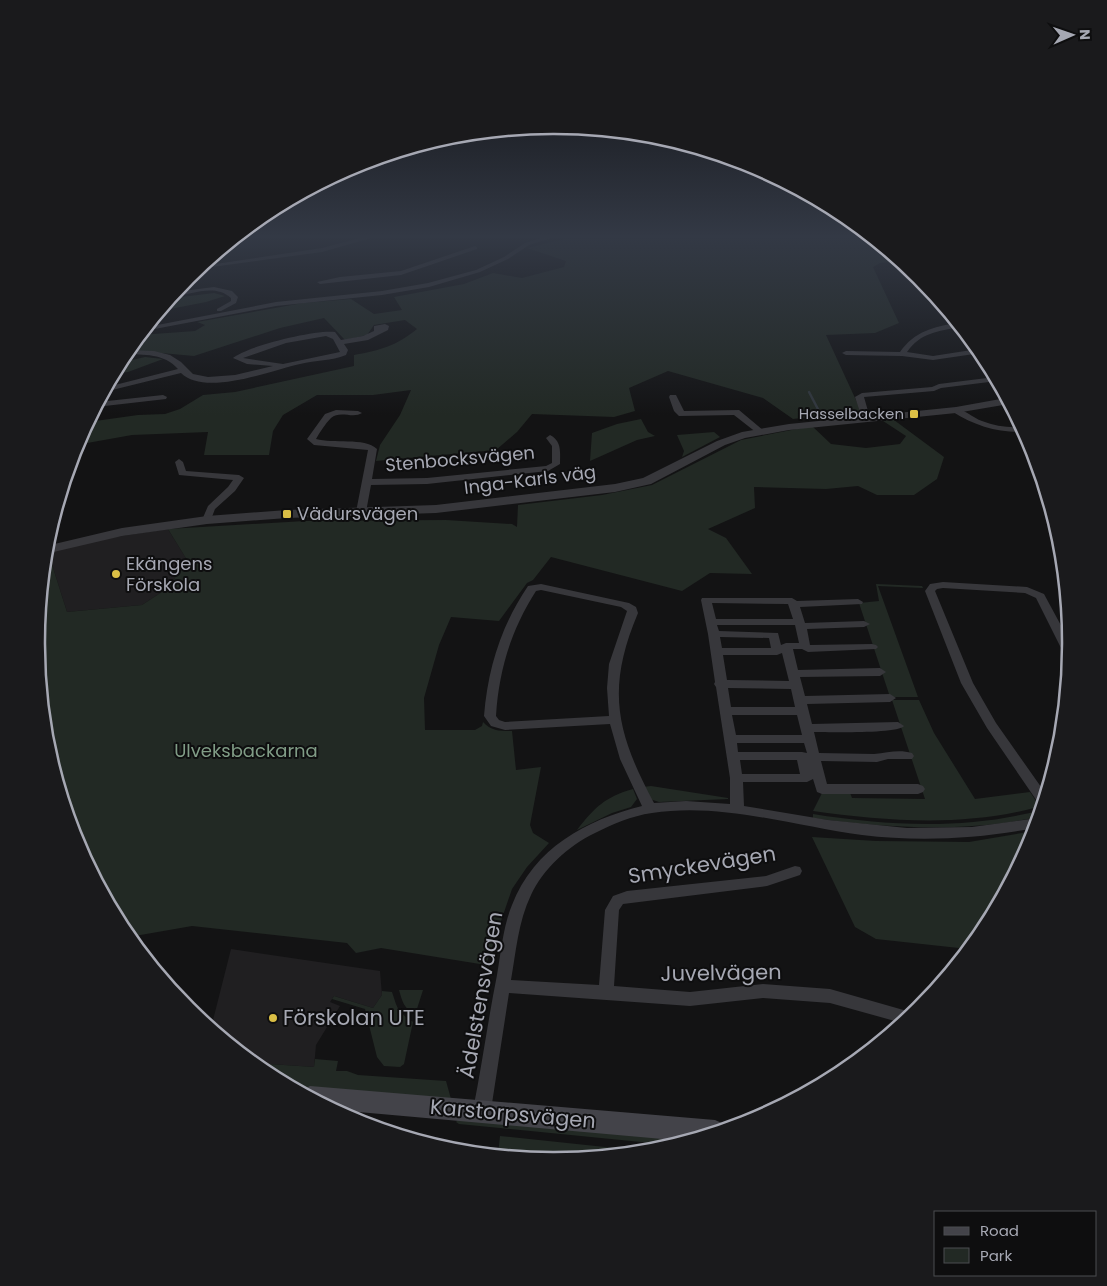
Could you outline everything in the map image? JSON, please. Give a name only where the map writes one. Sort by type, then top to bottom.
[{"type":"main road","name":"Karstorpsvägen","points":[[328,1098],[482,1110],[677,1136]]},
{"type":"street","points":[[233,295],[235,297],[233,304]]},
{"type":"street","points":[[155,327],[293,302],[362,295]]},
{"type":"street","points":[[159,322],[220,310],[233,304],[248,304],[286,296]]},
{"type":"street","points":[[902,354],[909,342],[922,333],[952,327]]},
{"type":"street","points":[[339,343],[365,338],[378,331]]},
{"type":"street","points":[[136,353],[166,357],[195,378],[209,379],[256,374],[283,366],[339,355],[344,350],[331,334],[322,334],[289,340],[242,354],[237,358],[242,361],[275,363],[283,366]]},
{"type":"street","points":[[846,353],[902,354],[921,358],[933,358],[971,352]]},
{"type":"street","points":[[114,388],[182,370]]},
{"type":"street","points":[[866,418],[859,397],[862,395],[934,389],[939,386],[988,380]]},
{"type":"street","points":[[104,405],[163,397]]},
{"type":"street","points":[[673,397],[678,411],[682,414],[736,412],[760,431]]},
{"type":"street","name":"Inga-Karls väg","points":[[54,548],[122,532],[207,520],[286,514],[458,507],[615,488],[646,481],[721,443],[760,431],[866,418],[956,410],[1001,402]]},
{"type":"street","points":[[956,410],[980,424],[997,429],[1015,430]]},
{"type":"street","points":[[358,413],[336,412],[328,416],[312,439],[314,442],[320,443],[371,447],[373,452],[361,512]]},
{"type":"street","name":"Stenbocksvägen","points":[[368,482],[427,481],[548,468],[556,464],[556,446],[550,438]]},
{"type":"street","points":[[179,462],[182,473],[238,478],[229,492],[211,506],[207,513],[207,520]]},
{"type":"street","points":[[1039,794],[991,725],[967,683],[930,591],[934,586],[943,585],[1035,592],[1040,596],[1062,638]]},
{"type":"street","points":[[615,720],[505,726],[495,723],[490,716],[491,696],[501,646],[532,588],[552,588],[625,605],[632,609],[633,612],[617,652],[613,675],[615,720],[631,770],[650,808]]},
{"type":"street","points":[[737,808],[736,778],[720,684],[714,634],[706,600],[792,601],[794,604],[858,602]]},
{"type":"street","points":[[794,604],[805,646]]},
{"type":"street","points":[[710,622],[864,624]]},
{"type":"street","points":[[714,634],[774,635],[781,646],[795,679],[809,734],[811,763],[807,778],[736,778]]},
{"type":"street","points":[[781,646],[805,646],[808,649],[872,647]]},
{"type":"street","points":[[716,651],[777,652],[781,646]]},
{"type":"street","points":[[720,684],[880,672]]},
{"type":"street","points":[[725,711],[890,698]]},
{"type":"street","points":[[730,739],[809,734],[878,726],[898,726]]},
{"type":"street","points":[[811,763],[877,758],[888,755],[908,756]]},
{"type":"street","points":[[732,756],[802,756],[811,763],[822,789],[918,789]]},
{"type":"street","name":"Ädelstensvägen","points":[[482,1110],[502,986],[519,905],[535,876],[551,856],[594,826],[626,814],[650,808],[694,805],[737,808],[840,827],[891,832],[961,832],[1028,824]]},
{"type":"street","name":"Smyckevägen","points":[[606,992],[612,910],[618,900],[627,897],[767,880],[795,871]]},
{"type":"street","name":"Juvelvägen","points":[[502,986],[690,999],[763,991],[830,996],[899,1016]]},
{"type":"shaded area","name":"Ekängens Förskola","points":[[168,529],[187,560],[168,588],[142,605],[67,612],[52,563],[54,551],[102,539]]},
{"type":"shaded area","name":"Förskolan UTE","points":[[231,949],[380,971],[382,995],[373,1008],[334,996],[330,1002],[340,1006],[316,1045],[314,1067],[268,1064],[213,1020]]},
{"type":"green space","points":[[197,295],[225,296],[170,309],[181,297]]},
{"type":"green space","points":[[405,295],[886,295],[899,323],[875,333],[826,335],[861,411],[793,419],[763,398],[668,371],[629,388],[635,411],[614,417],[532,414],[517,432],[496,450],[376,461],[380,445],[400,415],[411,390],[373,395],[317,395],[283,415],[273,431],[269,455],[204,455],[208,432],[132,435],[86,443],[96,421],[138,415],[165,414],[180,409],[203,395],[235,392],[354,366],[354,355],[388,346],[402,340],[417,329],[405,320],[374,325],[367,335],[345,340],[324,318],[280,328],[194,356],[137,351],[149,334],[195,331],[205,325],[197,322],[303,303],[351,299],[374,314],[402,310],[394,297]]},
{"type":"green space","points":[[145,357],[163,359],[123,373],[131,360]]},
{"type":"green space","points":[[641,419],[648,432],[655,436],[637,440],[590,461],[592,433],[617,424]]},
{"type":"green space","name":"Ulveksbackarna","points":[[880,419],[894,420],[944,457],[937,479],[914,495],[877,495],[858,486],[826,489],[754,487],[755,508],[708,529],[726,538],[752,574],[710,573],[682,591],[551,557],[533,580],[527,583],[499,621],[451,617],[439,645],[424,698],[425,730],[475,730],[482,726],[483,722],[493,729],[512,731],[516,770],[541,767],[530,825],[533,833],[549,843],[527,867],[512,889],[486,965],[381,948],[356,953],[347,943],[192,926],[138,935],[113,897],[97,868],[72,806],[62,775],[55,742],[49,709],[45,643],[46,610],[52,563],[67,612],[142,605],[168,588],[187,560],[168,529],[305,521],[446,520],[512,524],[517,527],[518,505],[602,495],[652,485],[741,440],[812,426],[831,444],[866,448],[900,444],[906,436]]},
{"type":"green space","points":[[714,432],[720,437],[682,457],[684,451],[677,435]]},
{"type":"green space","points":[[876,584],[922,586],[923,588],[878,586],[918,697],[890,697],[859,603],[879,601]]},
{"type":"green space","points":[[892,700],[919,700],[934,733],[975,799],[1030,792],[1036,801],[1034,808],[1007,814],[951,820],[896,819],[813,811],[822,793],[849,790],[852,798],[925,799]]},
{"type":"green space","points":[[651,786],[728,799],[659,802],[650,799],[643,787]]},
{"type":"green space","points":[[633,789],[637,799],[631,807],[612,813],[577,830],[601,804],[608,799]]},
{"type":"green space","points":[[1033,812],[1030,818],[953,827],[869,824],[813,818],[813,814],[870,821],[927,824],[985,821]]},
{"type":"green space","points":[[1025,833],[1010,868],[994,897],[960,948],[876,939],[855,927],[812,837],[876,841],[969,842]]},
{"type":"green space","points":[[399,990],[423,990],[416,1012],[406,1007]]},
{"type":"green space","points":[[382,991],[392,992],[399,1010],[413,1022],[404,1064],[400,1067],[384,1066],[377,1057],[365,1009],[332,999],[334,996],[373,1008],[382,995]]},
{"type":"green space","points":[[315,1059],[338,1061],[336,1071],[347,1071],[358,1075],[446,1081],[451,1099],[307,1087],[268,1064],[314,1067]]},
{"type":"green space","points":[[458,1120],[669,1138],[648,1143],[459,1124],[456,1122]]},
{"type":"green space","points":[[500,1136],[612,1148],[554,1152],[499,1148]]},
{"type":"waterway","points":[[809,392],[820,413]]},
{"type":"place","name":"Hasselbacken","points":[[914,414]]},
{"type":"place","name":"Vädursvägen","points":[[287,514]]},
{"type":"place","name":"Ekängens Förskola","points":[[116,574]]},
{"type":"place","name":"Förskolan UTE","points":[[273,1018]]}]
